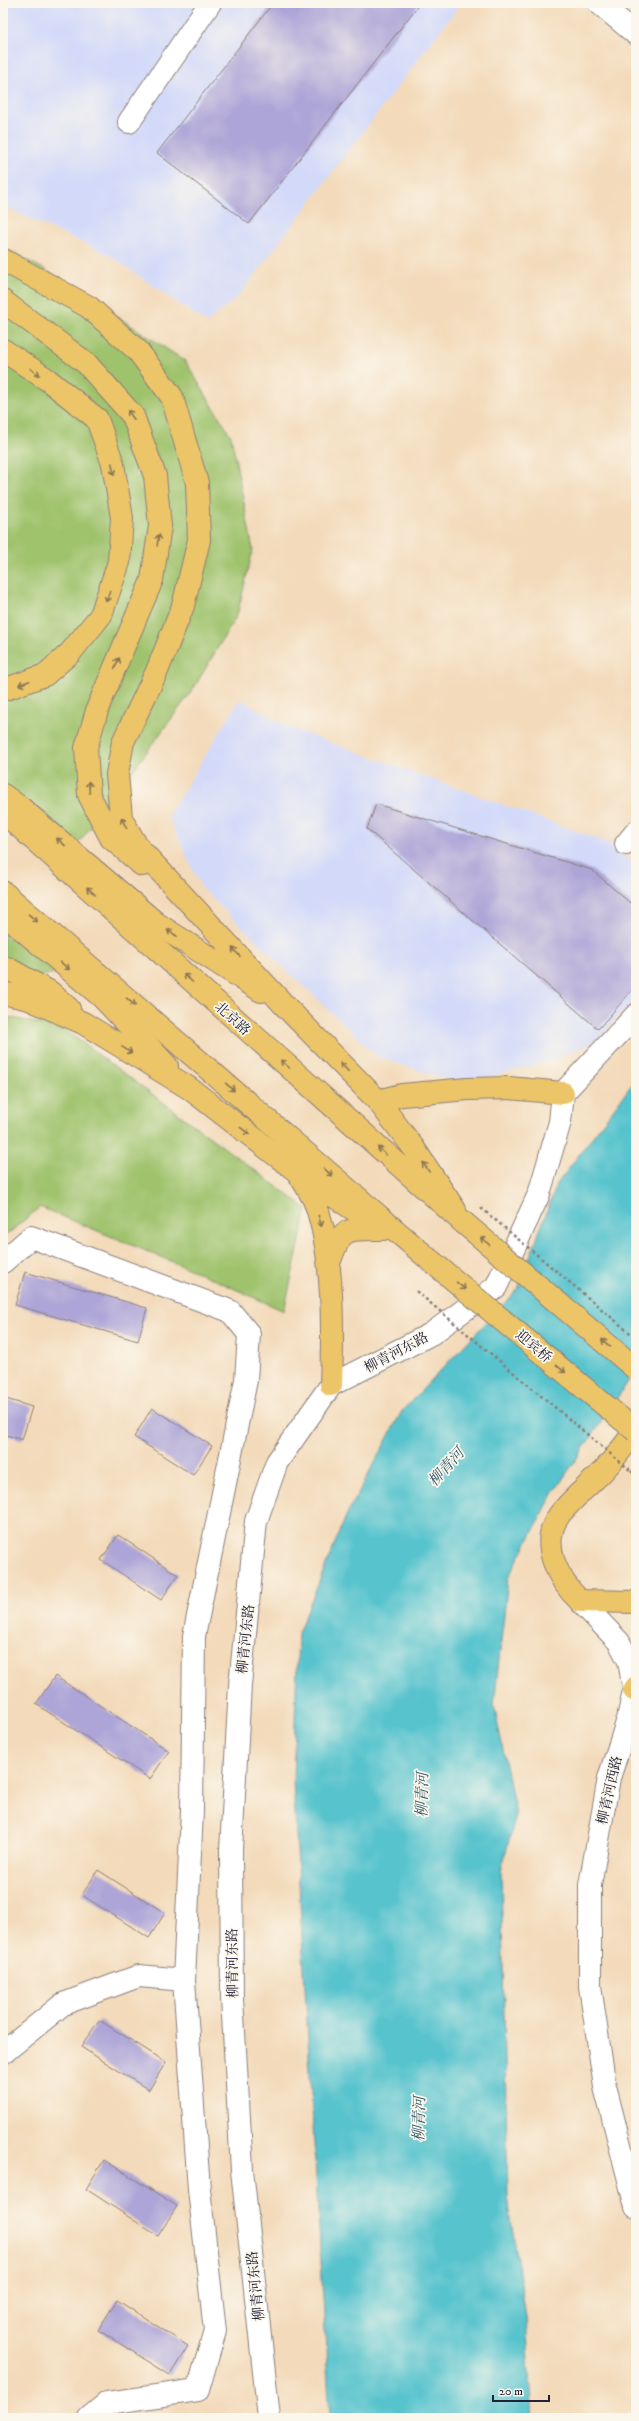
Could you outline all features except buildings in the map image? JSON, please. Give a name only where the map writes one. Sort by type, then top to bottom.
[{"type":"main road","points":[[3,260],[89,307],[138,351],[172,397],[197,483],[199,540],[183,606],[157,671],[123,742],[117,774],[121,818],[137,846],[287,1008],[378,1101],[413,1147],[464,1223],[636,1368]]},
{"type":"main road","points":[[3,301],[86,363],[133,416],[154,476],[160,526],[152,580],[98,707],[86,748],[89,795],[111,838],[214,928]]},
{"type":"main road","points":[[3,350],[48,380],[97,419],[112,464],[122,518],[118,562],[101,616],[70,653],[45,675],[3,690]]},
{"type":"main road","points":[[3,795],[21,808],[156,923],[287,1008]]},
{"type":"main road","name":"北京路","points":[[3,812],[464,1223]]},
{"type":"main road","points":[[3,892],[431,1261]]},
{"type":"main road","points":[[3,913],[102,997],[189,1088]]},
{"type":"main road","points":[[3,968],[7,968],[50,992],[83,1023]]},
{"type":"main road","points":[[3,993],[29,999],[83,1023],[189,1088],[299,1173],[431,1261]]},
{"type":"main road","points":[[378,1101],[402,1095],[420,1095],[467,1089],[509,1088],[563,1093]]},
{"type":"main road","points":[[413,1147],[403,1120],[409,1108],[420,1095]]},
{"type":"main road","points":[[299,1173],[316,1204],[324,1231],[332,1339],[331,1385]]},
{"type":"main road","points":[[327,1266],[338,1238],[352,1228],[383,1229]]},
{"type":"main road","name":"迎宾桥","points":[[431,1261],[636,1430]]},
{"type":"main road","name":"柳青河西路","points":[[580,1601],[566,1588],[551,1557],[552,1533],[560,1515],[603,1471],[636,1430]]},
{"type":"main road","points":[[580,1601],[636,1602]]},
{"type":"street","points":[[129,122],[210,3]]},
{"type":"street","points":[[599,3],[636,34]]},
{"type":"street","points":[[618,3],[636,18]]},
{"type":"street","points":[[563,1093],[636,1015]]},
{"type":"street","name":"柳青河东路","points":[[269,2418],[242,2170],[232,1998],[231,1850],[240,1685],[256,1521],[277,1462],[331,1385],[431,1334],[496,1287],[539,1194],[560,1122],[563,1093]]},
{"type":"street","points":[[3,1262],[31,1237],[230,1311],[249,1334],[246,1380],[194,1636],[192,1812],[184,1980],[199,2189],[215,2331],[198,2390],[107,2403],[88,2418]]},
{"type":"street","name":"柳青河西路","points":[[580,1601],[619,1642],[629,1661],[635,1688],[628,1719],[609,1778],[590,1885],[590,1986],[605,2087],[636,2206]]},
{"type":"street","points":[[3,2053],[63,2004],[139,1976],[184,1980]]},
{"type":"path","points":[[481,1208],[636,1338]]},
{"type":"path","points":[[416,1291],[636,1475]]},
{"type":"shaded area","points":[[3,3],[461,3],[240,294],[207,323],[109,255],[3,206]]},
{"type":"shaded area","points":[[240,699],[288,727],[609,843],[636,866],[636,997],[597,1041],[547,1062],[461,1084],[378,1057],[202,889],[168,816]]},
{"type":"green space","points":[[3,247],[56,276],[185,361],[231,436],[253,550],[237,615],[192,691],[78,844],[3,784]]},
{"type":"green space","points":[[3,933],[57,973],[3,982]]},
{"type":"green space","points":[[3,1016],[64,1029],[307,1209],[284,1311],[204,1275],[40,1207],[3,1238]]},
{"type":"water","name":"柳青河","points":[[636,1079],[636,1370],[554,1492],[508,1578],[494,1705],[516,1815],[501,1870],[508,2198],[526,2318],[533,2418],[330,2418],[293,1781],[298,1633],[347,1514],[402,1411],[518,1289],[557,1184]]}]
